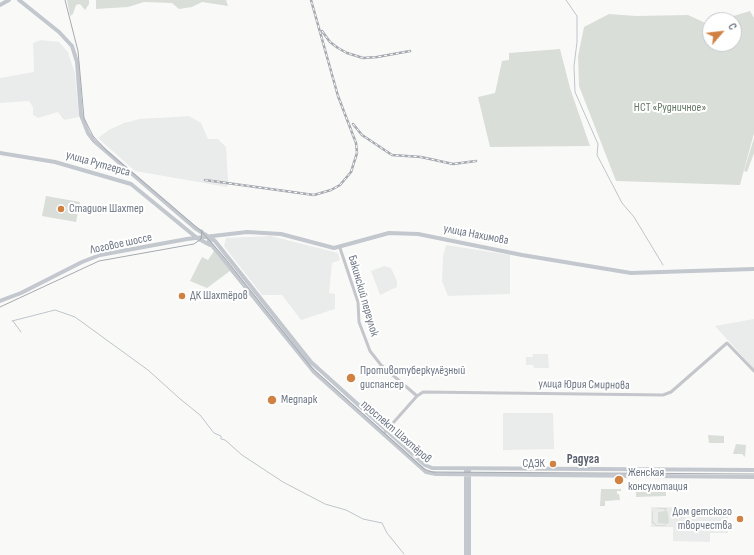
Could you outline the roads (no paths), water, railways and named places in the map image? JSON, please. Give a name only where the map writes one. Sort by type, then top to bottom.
[{"type":"main road","name":"улица Рутгерса","points":[[19,0],[59,31],[72,46],[77,62],[81,115],[88,133],[103,149],[137,179],[207,237]]},
{"type":"main road","points":[[0,5],[7,1]]},
{"type":"main road","name":"улица Рутгерса","points":[[0,153],[55,162],[134,185],[198,238]]},
{"type":"main road","points":[[134,185],[137,179]]},
{"type":"main road","name":"улица Нахимова","points":[[198,238],[247,232],[266,233],[288,236],[334,248],[340,248],[389,233],[401,232],[631,273],[754,269]]},
{"type":"main road","points":[[207,237],[212,246]]},
{"type":"main road","name":"проспект Шахтёров","points":[[207,237],[216,241],[311,362],[386,431],[429,467],[467,471],[754,477]]},
{"type":"main road","name":"проспект Шахтёров","points":[[198,238],[212,246],[307,365],[383,435],[426,472],[754,470]]},
{"type":"main road","name":"Логовое шоссе","points":[[0,302],[93,257],[122,250],[198,238]]},
{"type":"main road","points":[[467,471],[467,555]]},
{"type":"street","name":"Бакинский переулок","points":[[340,248],[358,302],[359,322],[370,351],[381,365],[417,396]]},
{"type":"street","name":"улица Юрия Смирнова","points":[[417,396],[421,393],[470,392],[664,395],[671,392],[724,344],[728,344],[754,371]]},
{"type":"street","points":[[383,435],[417,396]]},
{"type":"waterway","points":[[566,0],[577,16],[577,42],[574,66],[575,92],[598,144],[597,155],[622,203],[634,217],[663,265]]},
{"type":"waterway","points":[[12,321],[55,310],[75,317],[148,370],[200,415],[214,433],[221,436],[221,439],[225,440],[242,455],[283,482],[325,504],[346,510],[363,519],[382,523],[387,533],[404,554]]},
{"type":"waterway","points":[[13,321],[21,332]]},
{"type":"tram line","points":[[65,0],[78,51],[84,118],[93,136],[107,151],[201,231],[224,257],[311,367],[424,469],[432,472],[754,474]]},
{"type":"tram line","points":[[0,307],[99,261],[194,244],[201,239],[202,230]]},
{"type":"railway","points":[[205,180],[314,195],[331,190],[340,185],[351,172],[357,153],[356,143],[338,96],[311,0]]},
{"type":"railway","points":[[322,31],[330,42],[338,48],[347,53],[363,58],[410,51]]},
{"type":"railway","points":[[353,124],[362,135],[392,155],[421,157],[453,164],[476,161]]},
{"type":"place","name":"Стадион Шахтер","points":[[61,209]]},
{"type":"place","name":"ДК Шахтёров","points":[[182,296]]},
{"type":"place","name":"Противотуберкулёзный диспансер","points":[[351,378]]},
{"type":"place","name":"Медпарк","points":[[272,400]]},
{"type":"place","name":"СДЭК","points":[[553,464]]},
{"type":"place","name":"Женская консультация","points":[[619,480]]},
{"type":"place","name":"Дом детского творчества","points":[[740,519]]},
{"type":"district","name":"Радуга","points":[[583,460]]},
{"type":"park label","name":"НСТ «Рудничное»","points":[[670,108]]}]
